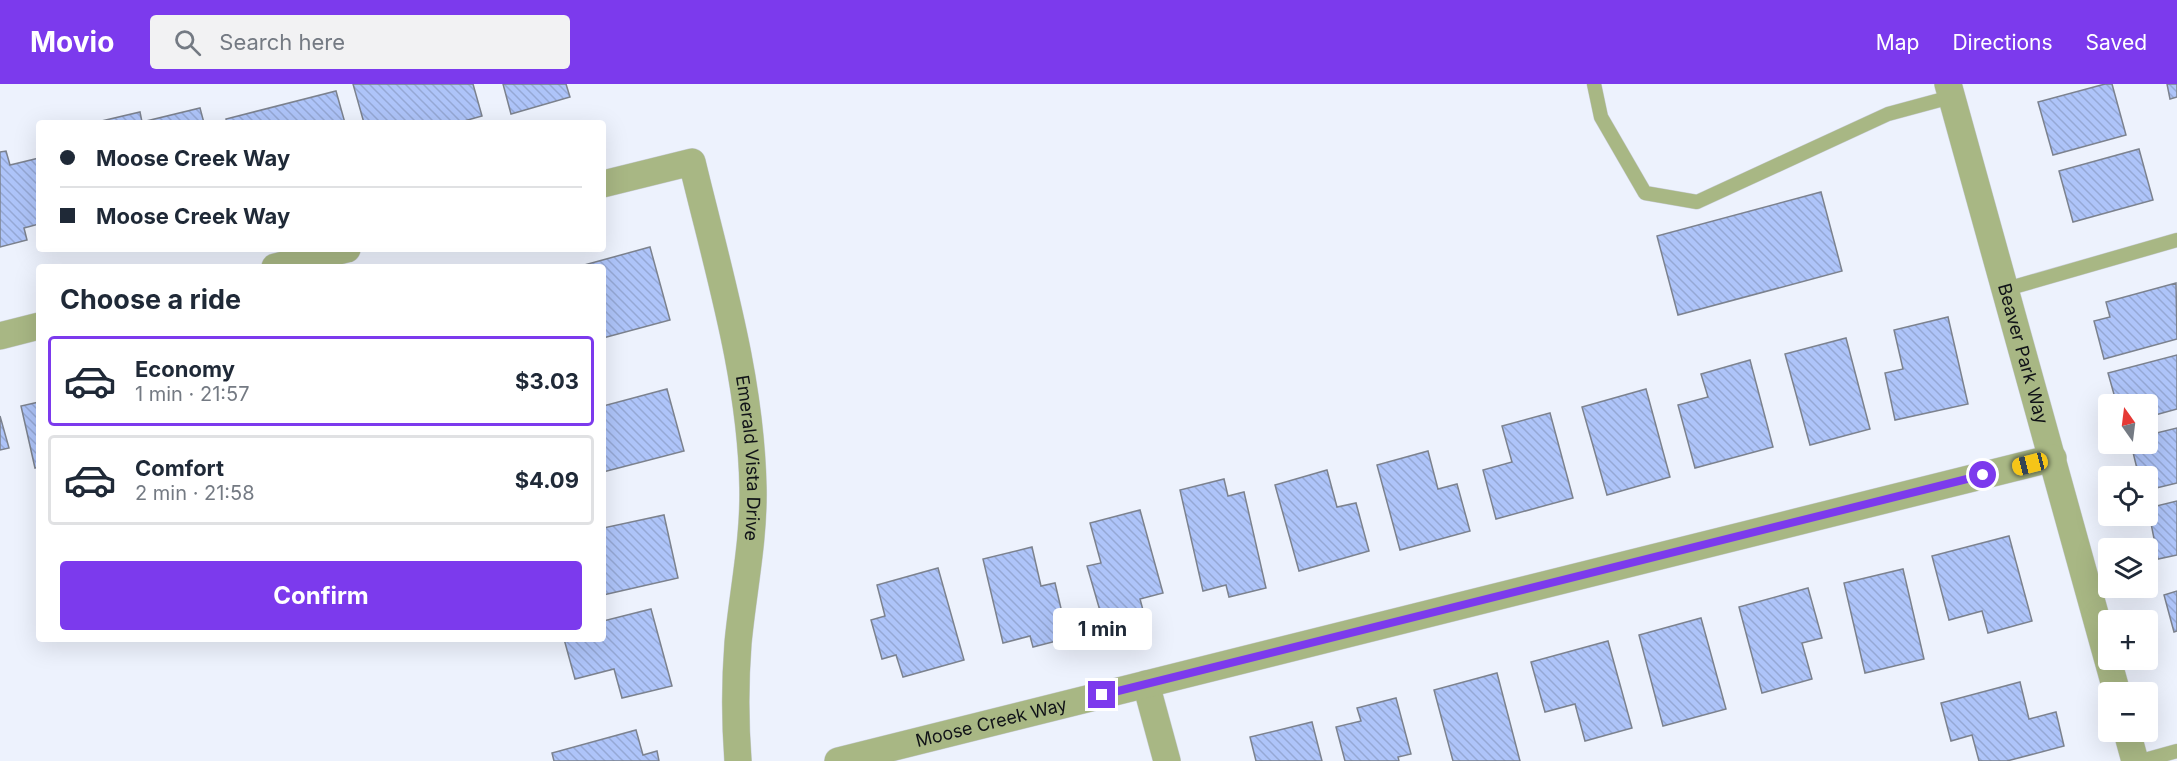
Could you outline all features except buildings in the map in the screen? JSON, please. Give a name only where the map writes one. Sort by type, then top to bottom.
[{"type":"street","name":"Beaver Park Way","points":[[1949,91],[2114,682]]},
{"type":"street","name":"Emerald Vista Drive","points":[[606,183],[692,162],[741,363],[752,448],[753,492],[751,545],[738,642],[736,681],[738,761]]},
{"type":"street","points":[[287,264],[334,252]]},
{"type":"street","points":[[0,336],[36,327]]},
{"type":"street","name":"Moose Creek Way","points":[[838,761],[2053,458]]},
{"type":"street","points":[[1146,684],[1167,761]]},
{"type":"street","points":[[2130,742],[2135,761]]},
{"type":"lane","points":[[1594,84],[1601,117],[1645,193],[1697,202],[1888,114],[1949,91]]},
{"type":"lane","points":[[2003,290],[2177,240]]},
{"type":"lane","points":[[2140,761],[2177,751]]},
{"type":"route","points":[[1102,695],[1983,475]]}]
